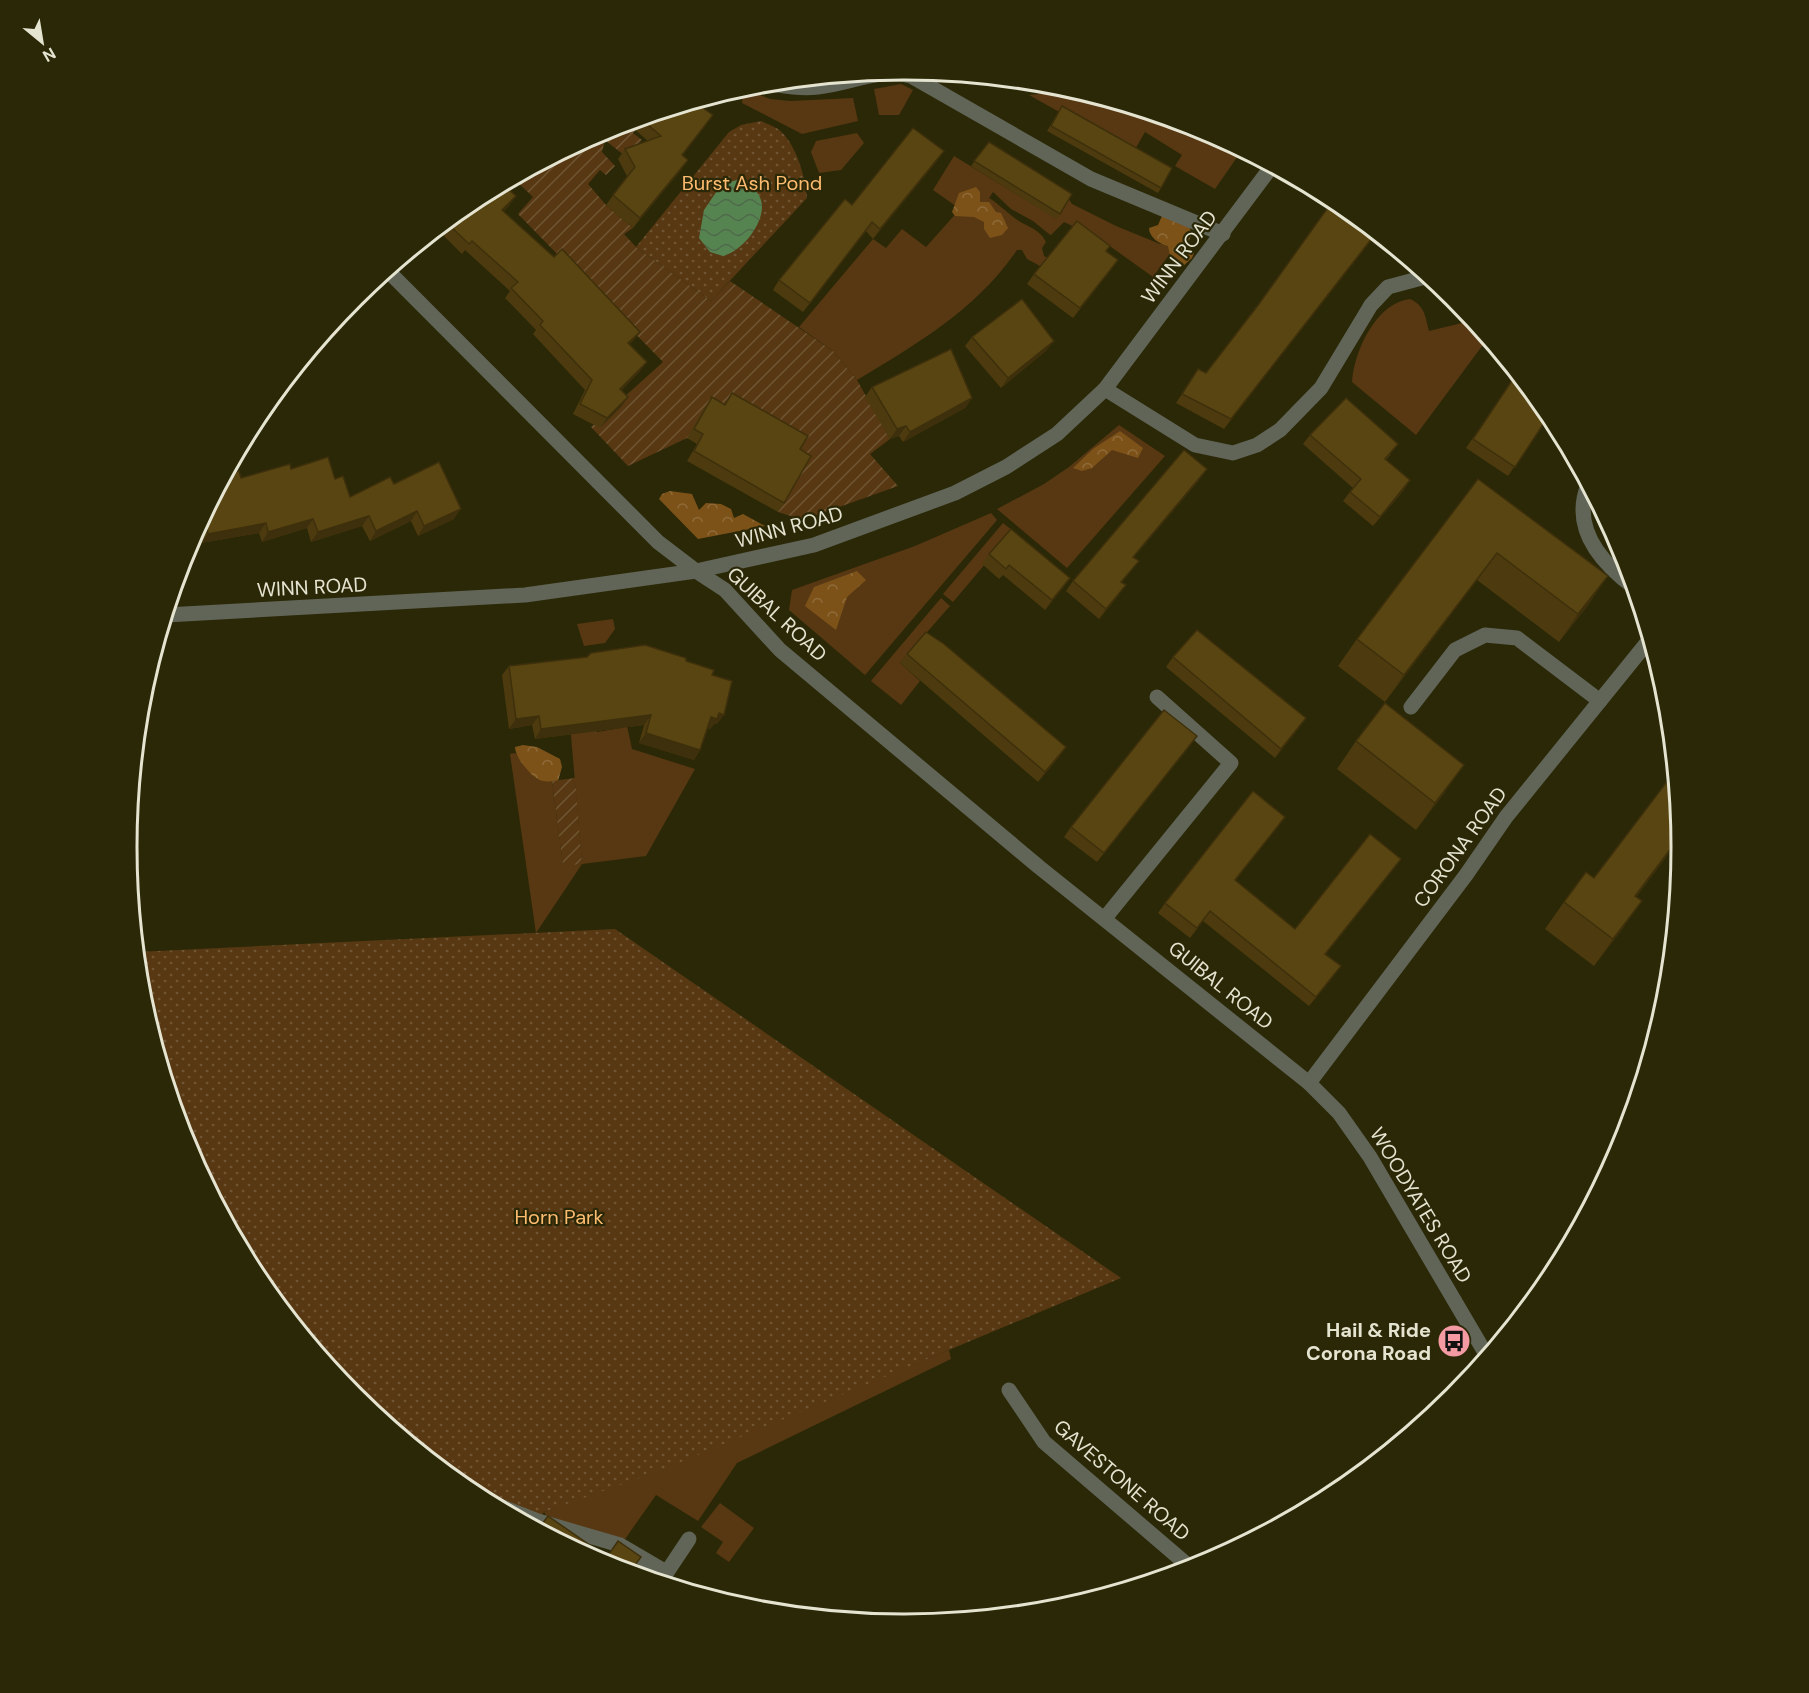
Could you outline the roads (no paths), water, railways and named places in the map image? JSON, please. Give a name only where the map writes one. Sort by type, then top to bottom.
[{"type":"street","points":[[918,80],[1091,179],[1223,234]]},
{"type":"street","points":[[798,87],[819,87],[841,82]]},
{"type":"street","name":"WINN ROAD","points":[[174,615],[459,600],[558,592],[696,572],[814,545],[967,488],[1006,467],[1057,434],[1105,389],[1268,172]]},
{"type":"street","name":"GUIBAL ROAD","points":[[393,276],[619,505],[658,542],[696,572],[724,590],[780,650],[1039,867],[1106,918],[1309,1083]]},
{"type":"street","points":[[1105,389],[1195,445],[1233,453],[1257,445],[1280,430],[1321,388],[1371,305],[1388,287],[1419,279]]},
{"type":"street","points":[[1585,494],[1582,503],[1585,528],[1597,553],[1622,576]]},
{"type":"street","points":[[1411,707],[1455,650],[1485,634],[1517,638],[1600,701]]},
{"type":"street","name":"CORONA ROAD","points":[[1309,1083],[1466,875],[1506,817],[1644,646]]},
{"type":"street","points":[[1106,918],[1231,762],[1157,697]]},
{"type":"street","name":"WOODYATES ROAD","points":[[1309,1083],[1339,1113],[1370,1157],[1483,1349]]},
{"type":"street","name":"GAVESTONE ROAD","points":[[1009,1390],[1044,1442],[1183,1561]]},
{"type":"street","points":[[543,1522],[620,1545],[659,1573]]},
{"type":"street","points":[[665,1575],[688,1539]]},
{"type":"water","points":[[743,178],[760,197],[762,205],[759,221],[750,236],[737,249],[723,256],[710,252],[699,238],[704,210],[721,185]]},
{"type":"place","name":"Hail & Ride Corona Road","points":[[1454,1341]]},
{"type":"park label","name":"Burst Ash Pond","points":[[752,183]]},
{"type":"park label","name":"Horn Park","points":[[559,1217]]}]
